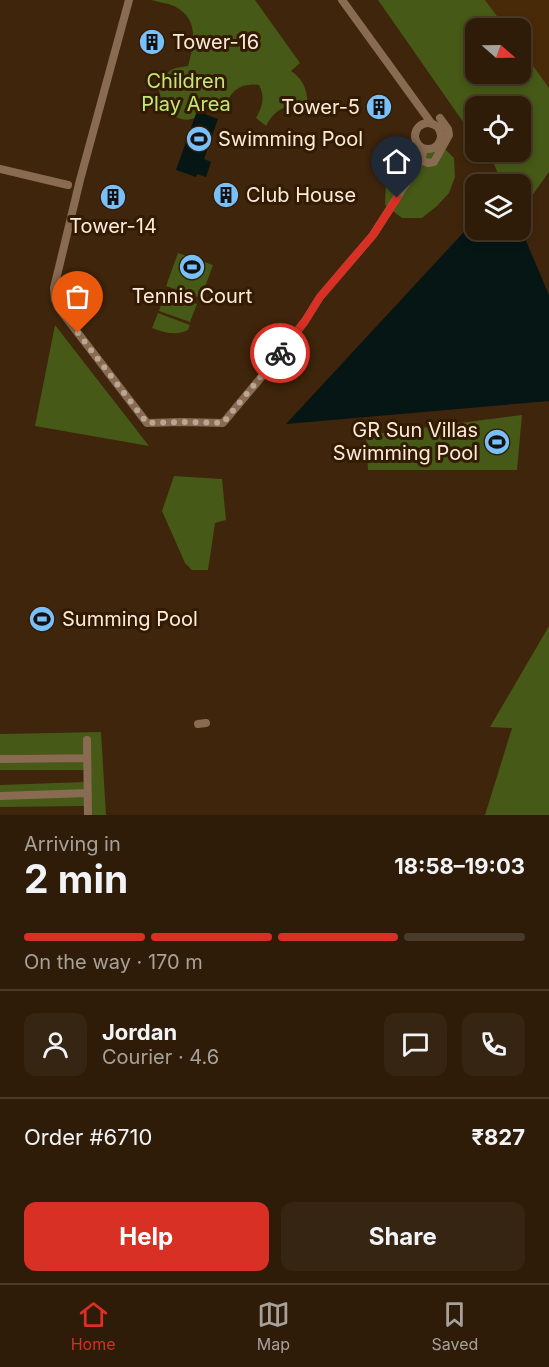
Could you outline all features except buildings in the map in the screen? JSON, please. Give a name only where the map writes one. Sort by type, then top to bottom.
[{"type":"street","points":[[129,0],[80,180],[54,288],[58,307],[147,423],[223,423],[298,330],[320,297],[373,235],[421,160],[424,148]]},
{"type":"street","points":[[342,0],[432,124],[439,129],[439,142],[433,148],[424,148],[415,139],[416,130],[425,123],[432,124]]},
{"type":"street","points":[[421,160],[428,164],[434,162],[448,138],[449,131],[440,118]]},
{"type":"street","points":[[0,169],[68,185]]},
{"type":"street","points":[[87,740],[88,815]]},
{"type":"street","points":[[0,759],[86,758]]},
{"type":"street","points":[[0,796],[87,793]]},
{"type":"shaded area","points":[[485,0],[549,0],[549,88],[531,63],[531,18],[498,18]]},
{"type":"shaded area","name":"Swimming Pool","points":[[197,111],[218,119],[204,159],[211,162],[206,177],[197,174],[196,177],[176,170]]},
{"type":"shaded area","points":[[465,231],[465,240],[526,240],[549,295],[549,401],[286,424]]},
{"type":"green space","name":"Children Play Area","points":[[151,0],[255,0],[300,63],[291,71],[304,85],[307,105],[283,108],[266,126],[256,118],[262,102],[262,94],[259,85],[253,84],[242,86],[233,92],[225,108],[211,104],[199,116],[187,120],[176,117],[167,110],[161,100],[159,88],[163,77],[173,69],[188,66],[193,33],[188,18],[182,11],[174,6]]},
{"type":"green space","points":[[378,0],[485,0],[498,18],[465,18],[465,84],[531,84],[531,63],[549,88],[549,172],[531,197],[531,174],[498,174],[492,162],[531,162],[531,96],[465,96],[465,125]]},
{"type":"green space","points":[[440,144],[454,158],[455,177],[449,193],[422,218],[402,218],[385,205],[386,182],[398,165],[419,147]]},
{"type":"green space","points":[[178,253],[213,265],[201,298],[166,286]]},
{"type":"green space","points":[[165,293],[197,304],[190,322],[159,311]]},
{"type":"green space","points":[[158,313],[190,325],[188,330],[170,333],[152,328]]},
{"type":"green space","points":[[55,325],[149,446],[35,426]]},
{"type":"green space","points":[[522,415],[517,470],[368,470],[366,435]]},
{"type":"green space","points":[[174,476],[222,479],[226,520],[215,523],[208,570],[192,570],[185,563],[162,511]]},
{"type":"green space","points":[[549,626],[549,815],[485,815],[512,728],[490,727]]},
{"type":"green space","points":[[101,732],[106,815],[89,815],[88,754],[0,755],[0,734]]},
{"type":"green space","points":[[85,758],[85,770],[0,770],[0,760]]},
{"type":"green space","points":[[85,782],[86,791],[0,793],[0,785]]},
{"type":"green space","points":[[86,793],[85,806],[0,807],[0,797]]},
{"type":"way so far","points":[[78,333],[147,423],[223,423],[280,353]]},
{"type":"place","name":"Tower-16","points":[[152,42]]},
{"type":"place","name":"Tower-5","points":[[379,107]]},
{"type":"place","name":"Swimming Pool","points":[[199,139]]},
{"type":"place","name":"Club House","points":[[226,195]]},
{"type":"place","name":"Tower-14","points":[[113,197]]},
{"type":"place","name":"Tennis Court","points":[[192,267]]},
{"type":"place","name":"GR Sun Villas Swimming Pool","points":[[497,442]]},
{"type":"place","name":"Summing Pool","points":[[42,619]]},
{"type":"route","points":[[280,353],[320,297],[373,235],[397,198]]}]
